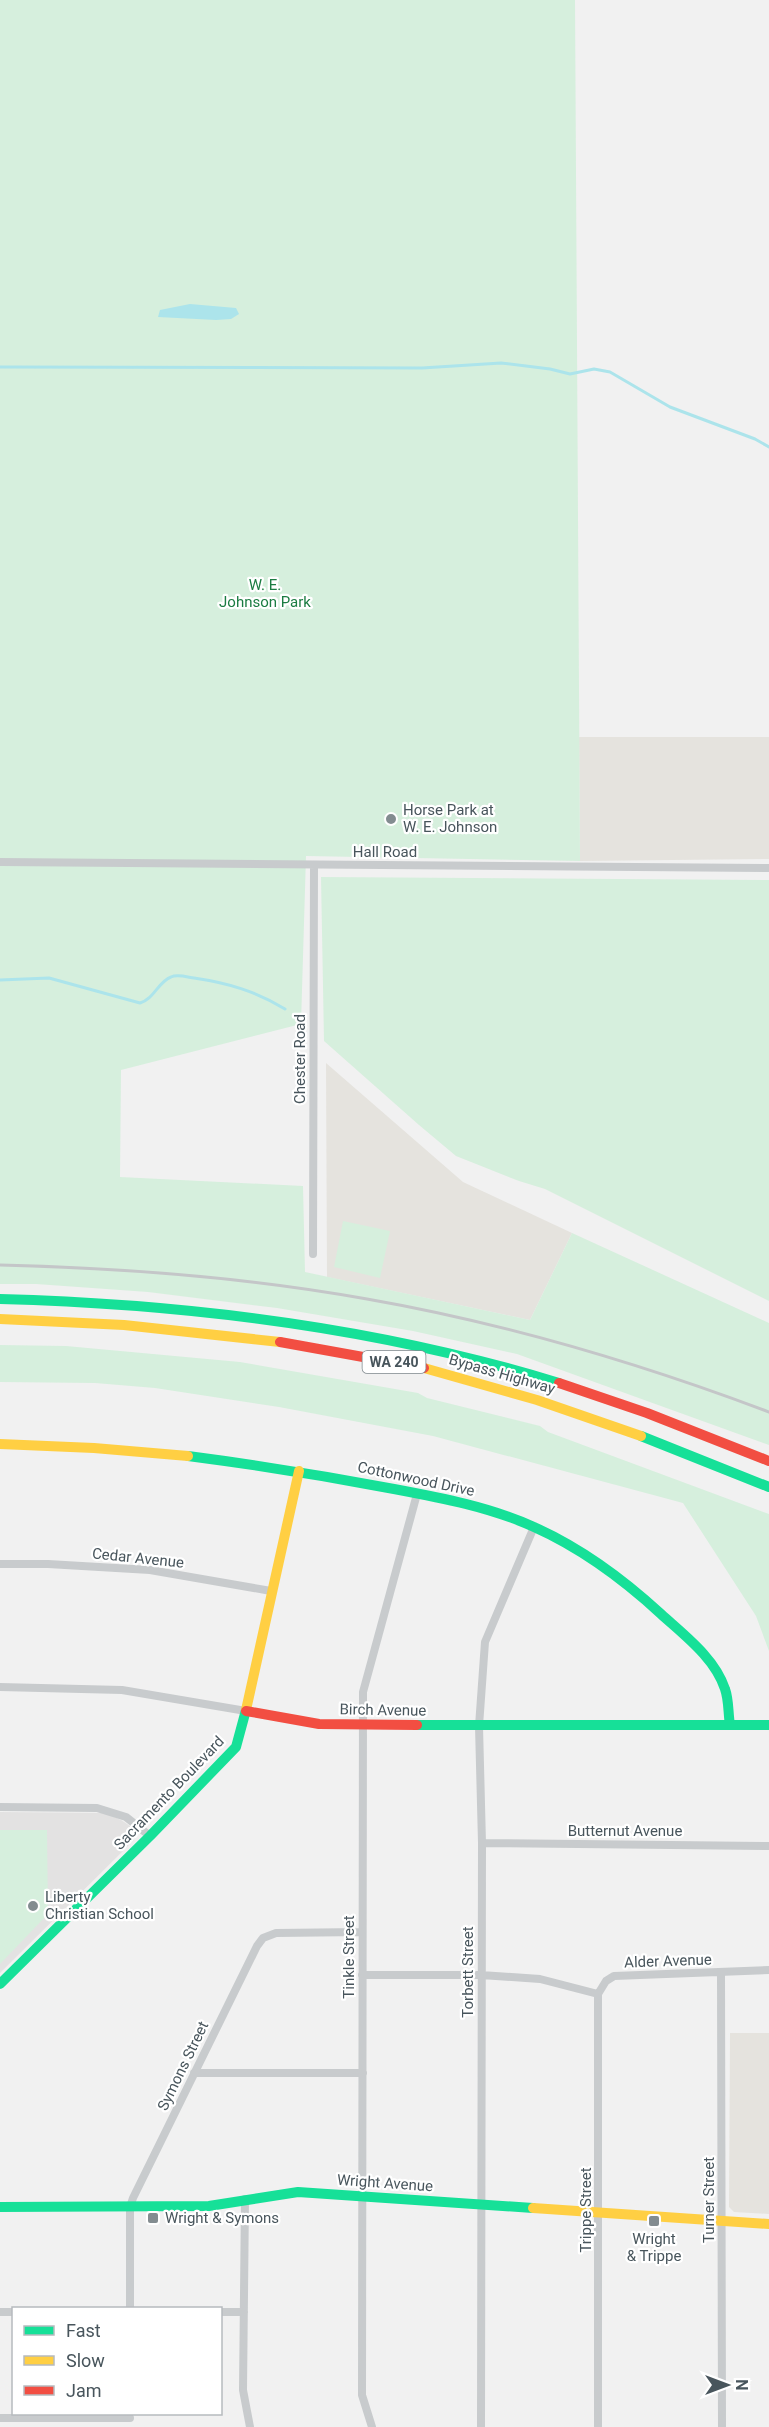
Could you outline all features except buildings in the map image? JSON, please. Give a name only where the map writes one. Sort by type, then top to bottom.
[{"type":"main road","name":"Bypass Highway","points":[[0,1299],[182,1308],[315,1326],[417,1345],[587,1392],[677,1424],[769,1461]]},
{"type":"main road","name":"Bypass Highway","points":[[0,1319],[90,1323],[201,1332],[283,1342],[418,1366],[497,1387],[559,1407],[636,1434],[769,1487]]},
{"type":"main road","name":"Cottonwood Drive","points":[[0,1444],[162,1453],[300,1471],[474,1506],[534,1527],[580,1552],[626,1583],[687,1638],[712,1667],[725,1688],[729,1725]]},
{"type":"main road","name":"Sacramento Boulevard","points":[[0,1984],[150,1836],[236,1747],[300,1471]]},
{"type":"main road","name":"Birch Avenue","points":[[246,1710],[312,1723],[479,1726],[769,1725]]},
{"type":"main road","name":"Wright Avenue","points":[[0,2207],[208,2206],[298,2192],[769,2224]]},
{"type":"street","name":"Hall Road","points":[[0,862],[769,868]]},
{"type":"street","name":"Chester Road","points":[[313,1254],[314,865]]},
{"type":"street","name":"Tinkle Street","points":[[372,2427],[362,2395],[363,1692],[417,1494]]},
{"type":"street","name":"Torbett Street","points":[[481,2427],[482,1843],[479,1726],[485,1642],[534,1527]]},
{"type":"street","name":"Cedar Avenue","points":[[0,1564],[48,1564],[150,1570],[272,1591]]},
{"type":"street","name":"Birch Avenue","points":[[0,1687],[122,1690],[246,1710]]},
{"type":"street","points":[[0,1807],[97,1808],[126,1817],[150,1836]]},
{"type":"street","name":"Butternut Avenue","points":[[482,1843],[769,1846]]},
{"type":"street","name":"Symons Street","points":[[130,2307],[130,2208],[194,2073],[263,1938],[276,1933],[362,1932]]},
{"type":"street","name":"Alder Avenue","points":[[598,1994],[606,1981],[614,1976],[769,1970]]},
{"type":"street","name":"Turner Street","points":[[721,1972],[722,2427]]},
{"type":"street","points":[[362,1975],[481,1975],[540,1979],[598,1994]]},
{"type":"street","name":"Trippe Street","points":[[598,1994],[600,2211],[598,2427]]},
{"type":"street","points":[[194,2073],[363,2073]]},
{"type":"street","points":[[245,2199],[243,2390],[250,2427]]},
{"type":"street","points":[[222,2312],[244,2312]]},
{"type":"street","points":[[0,2418],[130,2420]]},
{"type":"shaded area","points":[[579,737],[769,737],[769,859],[580,861]]},
{"type":"shaded area","points":[[326,1063],[463,1182],[572,1233],[530,1320],[327,1277]]},
{"type":"shaded area","name":"Liberty Christian School","points":[[0,1812],[105,1813],[130,1826],[136,1834],[134,1840],[0,1973]]},
{"type":"shaded area","points":[[730,2033],[769,2033],[769,2214],[734,2212],[729,2207]]},
{"type":"green space","name":"W. E. Johnson Park","points":[[0,0],[575,0],[580,861],[306,856],[301,1024],[121,1070],[120,1177],[303,1186],[305,1272],[530,1320],[572,1233],[769,1323],[769,1445],[517,1354],[413,1331],[277,1308],[148,1292],[36,1284],[0,1284]]},
{"type":"green space","points":[[321,877],[769,880],[769,1301],[545,1189],[456,1156],[324,1041]]},
{"type":"green space","points":[[343,1221],[390,1231],[380,1278],[334,1267]]},
{"type":"green space","points":[[0,1345],[66,1346],[240,1362],[418,1393],[427,1398],[540,1426],[548,1432],[769,1514],[769,1651],[756,1616],[683,1503],[433,1436],[279,1407],[155,1388],[95,1383],[0,1382]]},
{"type":"green space","points":[[0,1830],[47,1830],[48,1914],[0,1964]]},
{"type":"water","points":[[190,304],[236,308],[239,314],[231,319],[216,320],[158,317],[160,310]]},
{"type":"waterway","points":[[0,367],[422,368],[501,363],[570,374],[594,369],[610,372],[670,407],[755,439],[769,447]]},
{"type":"waterway","points":[[0,980],[49,978],[140,1003],[149,998],[167,979],[182,976],[218,982],[241,989],[263,997],[285,1009]]},
{"type":"railway","points":[[0,1265],[92,1268],[230,1279],[367,1299],[469,1320],[571,1346],[671,1377],[769,1412]]},
{"type":"traffic: fast","points":[[0,1299],[142,1306],[282,1322],[422,1347],[559,1383]]},
{"type":"traffic: fast","points":[[641,1436],[769,1487]]},
{"type":"traffic: fast","points":[[188,1456],[317,1475],[448,1500],[500,1514],[551,1535],[617,1577],[698,1648],[714,1667],[725,1689],[730,1725]]},
{"type":"traffic: fast","points":[[0,1984],[150,1836],[236,1747],[246,1710]]},
{"type":"traffic: fast","points":[[417,1725],[769,1725]]},
{"type":"traffic: fast","points":[[0,2207],[209,2206],[298,2192],[533,2208]]},
{"type":"traffic: slow","points":[[0,1319],[124,1325],[280,1342]]},
{"type":"traffic: slow","points":[[424,1368],[537,1400],[641,1436]]},
{"type":"traffic: slow","points":[[0,1444],[94,1448],[188,1456]]},
{"type":"traffic: slow","points":[[246,1710],[299,1471]]},
{"type":"traffic: slow","points":[[533,2208],[769,2224]]},
{"type":"traffic: jam","points":[[280,1342],[424,1368]]},
{"type":"traffic: jam","points":[[559,1383],[647,1413],[769,1461]]},
{"type":"traffic: jam","points":[[246,1711],[319,1724],[417,1725]]},
{"type":"place","name":"Horse Park at W. E. Johnson","points":[[391,819]]},
{"type":"place","name":"Liberty Christian School","points":[[33,1906]]},
{"type":"place","name":"Wright & Symons","points":[[153,2218]]},
{"type":"place","name":"Wright & Trippe","points":[[654,2221]]}]
